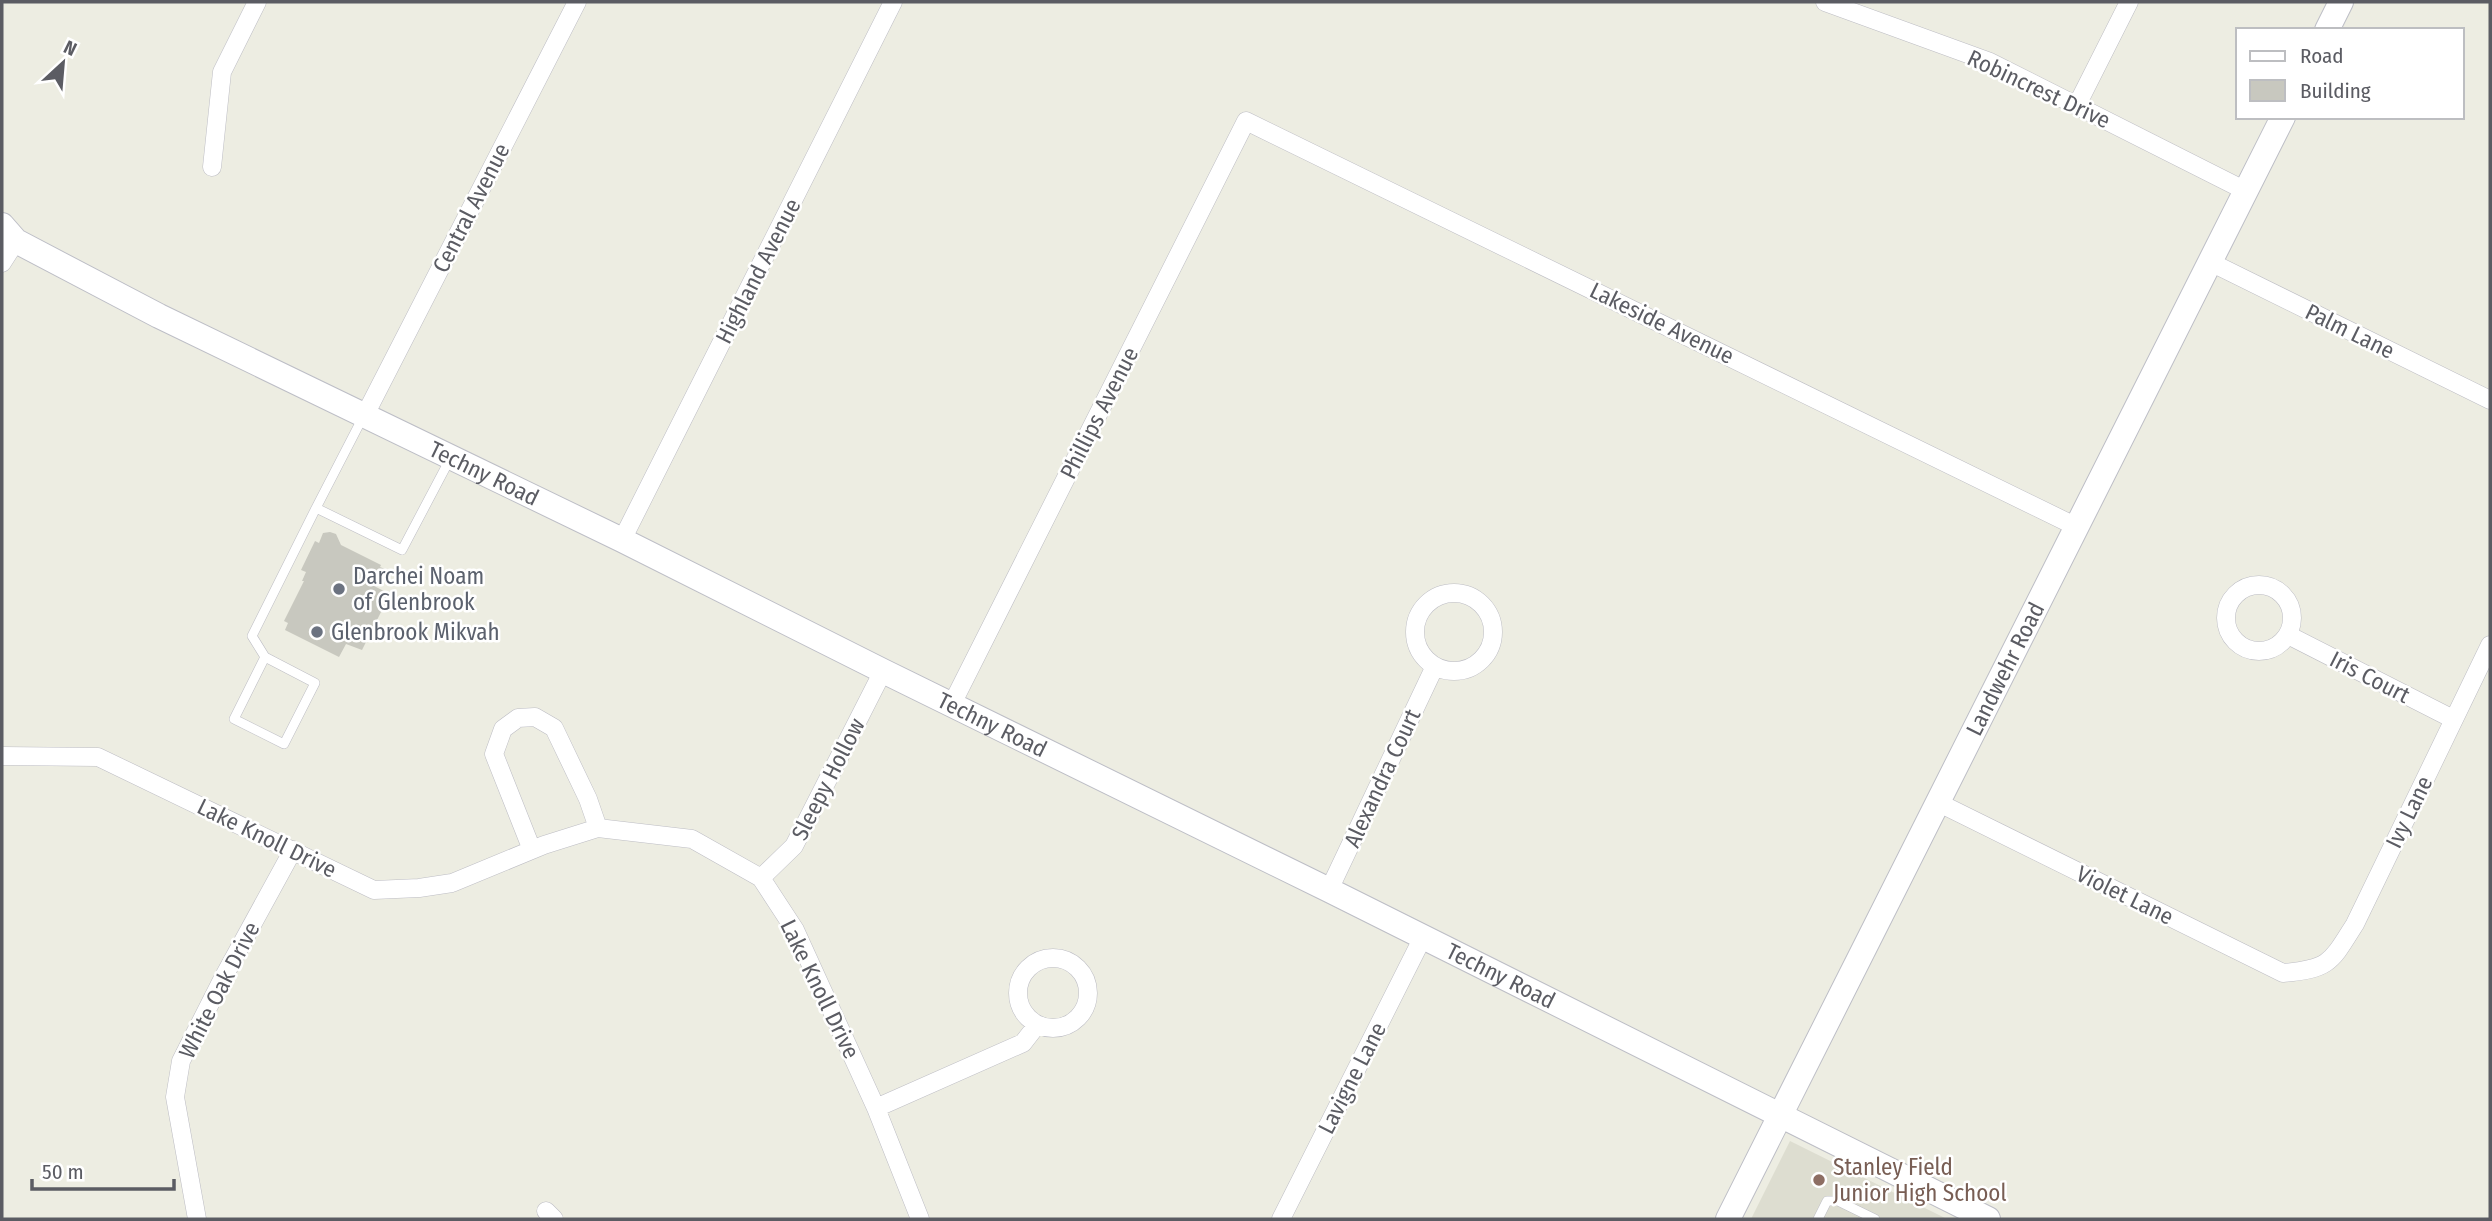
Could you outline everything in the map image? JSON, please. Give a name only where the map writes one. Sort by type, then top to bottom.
[{"type":"main road","points":[[2328,28],[2341,2]]},
{"type":"main road","name":"Landwehr Road","points":[[1728,1219],[2282,119]]},
{"type":"main road","name":"Techny Road","points":[[9,233],[159,316],[622,540],[1988,1219]]},
{"type":"street","points":[[212,167],[222,72],[257,2]]},
{"type":"street","name":"Central Avenue","points":[[365,415],[577,2]]},
{"type":"street","name":"Highland Avenue","points":[[622,540],[893,2]]},
{"type":"street","name":"Robincrest Drive","points":[[1825,2],[1990,62],[2245,191]]},
{"type":"street","points":[[2077,105],[2129,2]]},
{"type":"street","name":"Lakeside Avenue","points":[[1247,121],[2077,527]]},
{"type":"street","name":"Phillips Avenue","points":[[952,704],[1247,121]]},
{"type":"street","points":[[2,263],[9,233]]},
{"type":"street","name":"Palm Lane","points":[[2210,262],[2490,400]]},
{"type":"street","points":[[1450,594],[1460,594],[1478,602],[1485,608],[1492,626],[1493,636],[1486,654],[1463,670],[1454,671],[1435,666],[1427,660],[1417,644],[1415,634],[1419,615],[1432,600],[1450,594]]},
{"type":"street","name":"Iris Court","points":[[2288,635],[2453,719]]},
{"type":"street","name":"Ivy Lane","points":[[2314,970],[2335,956],[2355,923],[2490,645]]},
{"type":"street","name":"Alexandra Court","points":[[1329,890],[1435,666]]},
{"type":"street","name":"Sleepy Hollow","points":[[761,878],[794,846],[883,671]]},
{"type":"street","points":[[532,850],[494,754],[503,729],[518,718],[535,717],[554,728],[588,799],[598,828]]},
{"type":"street","name":"Lake Knoll Drive","points":[[2,756],[98,757],[374,890],[452,883],[532,850],[598,828],[692,839],[761,878],[795,930],[876,1108],[920,1219]]},
{"type":"street","name":"Violet Lane","points":[[1939,803],[2283,973],[2314,970]]},
{"type":"street","name":"White Oak Drive","points":[[197,1219],[175,1097],[181,1061],[293,850]]},
{"type":"street","name":"Lavigne Lane","points":[[1281,1219],[1423,937]]},
{"type":"street","points":[[1061,958],[1072,963],[1081,971],[1086,982],[1086,1005],[1072,1023],[1060,1028],[1037,1025],[1030,1021],[1020,1007],[1017,991],[1022,975],[1027,968],[1041,959],[1061,958]]},
{"type":"street","points":[[876,1108],[1023,1043],[1037,1025]]},
{"type":"lane","points":[[265,657],[234,719],[284,744],[315,683],[265,657],[252,636],[365,415]]},
{"type":"lane","points":[[316,508],[402,550],[451,458]]},
{"type":"lane","points":[[1818,1219],[1827,1201],[1838,1201],[1875,1219]]},
{"type":"shaded area","name":"Stanley Field Junior High School","points":[[1790,1141],[1947,1219],[1751,1219]]},
{"type":"building","points":[[323,533],[336,534],[341,545],[385,569],[376,587],[390,594],[362,650],[346,644],[339,657],[285,630],[288,623],[284,621],[304,581],[306,572],[301,570],[315,541],[319,543]]},
{"type":"place","name":"Darchei Noam of Glenbrook","points":[[339,589]]},
{"type":"place","name":"Glenbrook Mikvah","points":[[317,632]]},
{"type":"place","name":"Stanley Field Junior High School","points":[[1819,1180]]}]
